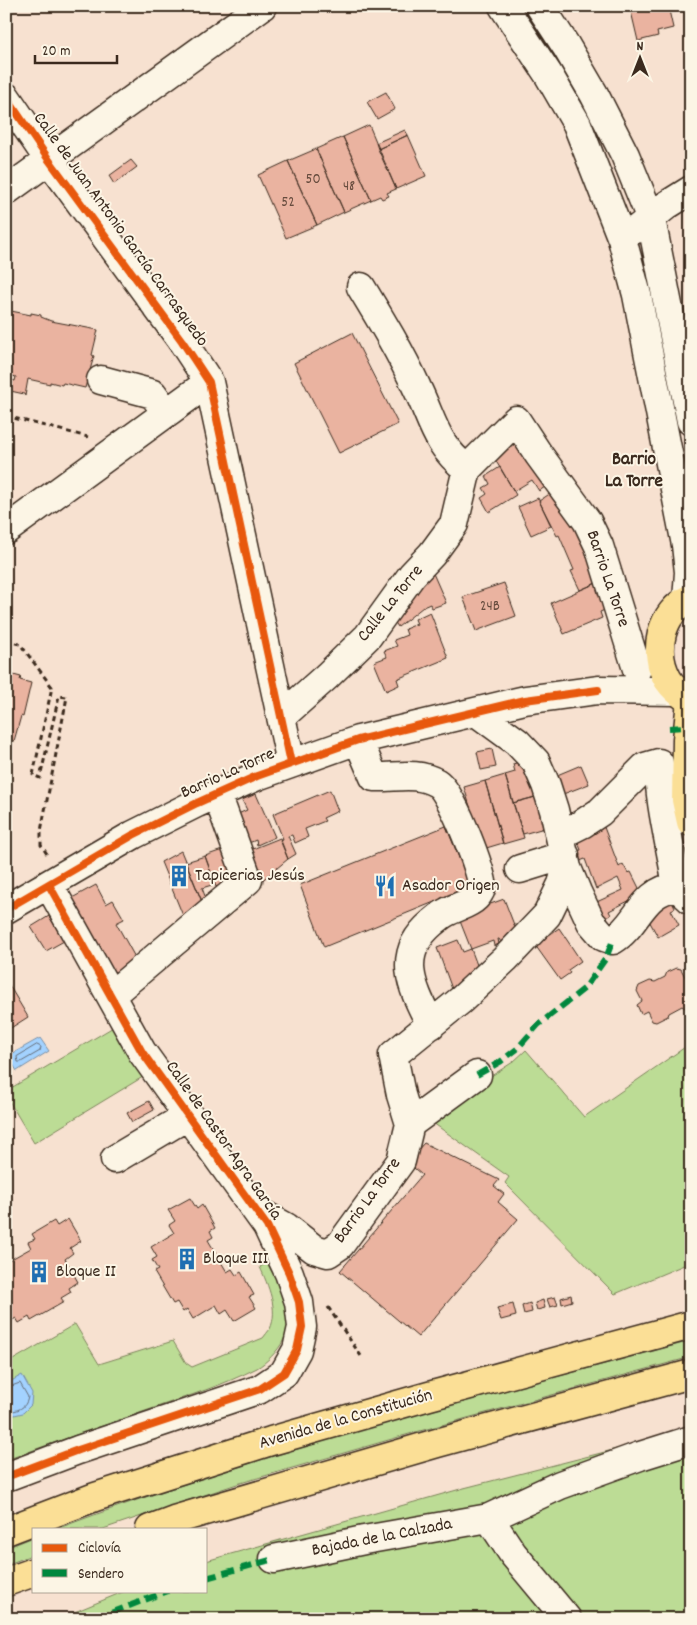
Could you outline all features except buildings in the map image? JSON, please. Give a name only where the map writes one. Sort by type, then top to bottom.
[{"type":"main road","name":"Barrio La Torre","points":[[686,698],[668,681],[662,669],[648,662],[659,646],[665,624],[671,615],[689,599]]},
{"type":"main road","points":[[686,698],[686,800],[691,822]]},
{"type":"main road","name":"Avenida de la Constitución","points":[[6,1531],[95,1497],[271,1441],[691,1325]]},
{"type":"main road","points":[[153,1528],[174,1520],[437,1443],[691,1374]]},
{"type":"main road","points":[[6,1582],[32,1573]]},
{"type":"street","points":[[6,191],[262,6]]},
{"type":"street","points":[[503,6],[548,74],[577,124],[622,239],[637,295],[686,545],[689,599]]},
{"type":"street","points":[[540,6],[594,94],[625,155],[651,219],[691,421]]},
{"type":"street","name":"Calle de Juan Antonio García Carrasquedo","points":[[6,97],[49,160],[182,341],[209,382]]},
{"type":"street","points":[[622,239],[691,190]]},
{"type":"street","points":[[361,287],[417,388],[438,438],[458,462],[467,469]]},
{"type":"street","points":[[101,380],[153,394],[166,412]]},
{"type":"street","points":[[9,524],[209,382],[291,763]]},
{"type":"street","name":"Barrio La Torre","points":[[467,469],[516,420],[587,521],[648,662],[598,690]]},
{"type":"street","name":"Calle La Torre","points":[[281,717],[321,682],[368,636],[412,576],[438,546],[454,524],[467,469]]},
{"type":"street","name":"Barrio La Torre","points":[[7,908],[133,835],[217,794],[257,776],[358,740],[525,700],[598,690],[686,698]]},
{"type":"street","points":[[476,712],[517,742],[536,762],[546,785],[564,853],[591,922],[604,937],[613,940],[620,936],[644,905],[666,888],[684,894]]},
{"type":"street","points":[[358,740],[374,777],[387,778],[405,774],[418,776],[436,783],[444,789],[451,801],[475,859],[482,884],[479,894],[445,912],[426,928],[415,942],[411,952],[409,969],[414,992],[431,1025]]},
{"type":"street","points":[[477,1075],[410,1124],[401,1095],[393,1055],[462,1000],[547,915],[562,884],[564,853],[582,824],[600,812],[646,767],[659,763],[662,810],[684,894]]},
{"type":"street","name":"Barrio La Torre","points":[[111,995],[248,880],[217,794]]},
{"type":"street","points":[[520,869],[564,853]]},
{"type":"street","name":"Calle de Castor Agra García","points":[[6,1477],[78,1450],[260,1389],[284,1373],[297,1350],[302,1327],[299,1302],[289,1273],[267,1226],[142,1052],[49,885]]},
{"type":"street","points":[[115,1159],[189,1116]]},
{"type":"street","name":"Barrio La Torre","points":[[257,1211],[286,1227],[314,1249],[328,1253],[340,1245],[401,1161],[410,1124]]},
{"type":"street","name":"Bajada de la Calzada","points":[[274,1559],[489,1518],[560,1485],[691,1440]]},
{"type":"street","points":[[489,1518],[512,1554],[567,1619]]},
{"type":"path","points":[[6,416],[82,435]]},
{"type":"path","points":[[6,641],[20,644],[52,687],[34,775],[40,778],[59,696],[67,697],[41,831]]},
{"type":"green space","points":[[115,1026],[146,1075],[34,1143],[6,1096],[6,1091]]},
{"type":"green space","points":[[691,1043],[691,1262],[615,1294],[505,1183],[509,1177],[426,1118],[513,1062],[526,1050],[584,1117]]},
{"type":"green space","points":[[267,1263],[285,1301],[288,1321],[287,1331],[281,1345],[264,1363],[232,1380],[206,1390],[6,1460],[6,1364],[75,1324],[99,1364],[173,1341],[186,1363],[192,1367],[263,1338],[269,1330],[272,1322],[273,1306],[260,1267]]},
{"type":"green space","points":[[691,1341],[691,1357],[416,1432],[237,1484],[106,1528],[59,1528],[212,1475],[451,1405]]},
{"type":"green space","points":[[691,1430],[691,1619],[58,1619],[123,1592],[208,1592],[208,1560],[464,1488]]},
{"type":"green space","points":[[32,1538],[32,1555],[6,1565],[6,1548]]},
{"type":"water","points":[[40,1038],[49,1051],[17,1071],[8,1056]]},
{"type":"water","points":[[22,1375],[32,1393],[31,1405],[23,1413],[6,1417],[6,1384]]},
{"type":"marked path","points":[[669,728],[688,727]]},
{"type":"marked path","points":[[477,1075],[500,1062],[517,1049],[538,1025],[585,988],[606,958],[613,940]]},
{"type":"marked path","points":[[208,1577],[274,1559]]},
{"type":"marked path","points":[[95,1619],[165,1592]]},
{"type":"cycle path","points":[[6,97],[49,160],[182,341],[209,382],[291,763]]},
{"type":"cycle path","points":[[6,909],[133,835],[257,776],[358,740],[525,700],[598,690]]},
{"type":"cycle path","points":[[6,1477],[78,1450],[260,1389],[284,1373],[297,1350],[302,1327],[299,1302],[289,1273],[267,1226],[142,1052],[49,885]]},
{"type":"place","name":"Tapicerias Jesús","points":[[179,876]]},
{"type":"place","name":"Asador Origen","points":[[385,886]]},
{"type":"place","name":"Bloque III","points":[[187,1259]]},
{"type":"place","name":"Bloque II","points":[[39,1272]]},
{"type":"district","name":"Barrio La Torre","points":[[634,471]]}]
